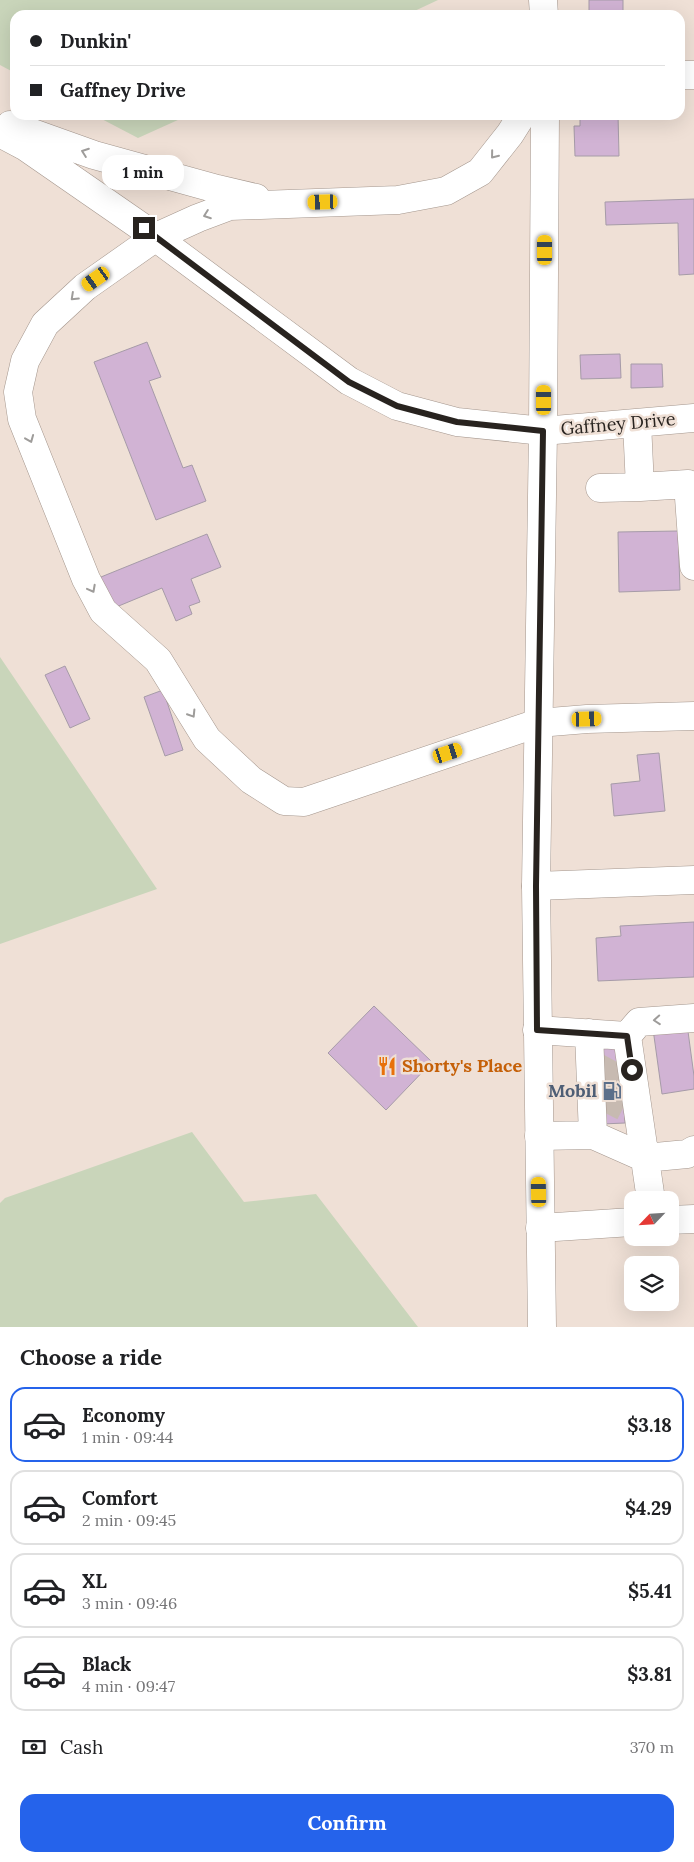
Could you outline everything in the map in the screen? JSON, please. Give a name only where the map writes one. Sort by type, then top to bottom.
[{"type":"street","points":[[519,120],[480,172],[446,190],[398,200],[230,206],[156,237],[85,287],[45,324],[24,361],[18,392],[22,419],[86,579],[103,611],[158,660],[207,739],[251,780],[284,801],[304,802],[538,723],[587,719],[694,716]]},
{"type":"street","points":[[542,1327],[536,886],[543,431],[545,120]]},
{"type":"street","points":[[0,122],[94,155],[217,189],[285,204]]},
{"type":"street","name":"Gaffney Drive","points":[[0,134],[26,148],[156,237],[349,382],[397,406],[457,422],[543,431],[694,418]]},
{"type":"street","points":[[637,423],[640,486]]},
{"type":"street","points":[[600,488],[688,484],[694,566]]},
{"type":"street","points":[[536,886],[694,880]]},
{"type":"street","points":[[593,1135],[612,1088],[627,1036],[639,1022],[694,1018]]},
{"type":"street","points":[[537,1030],[627,1036]]},
{"type":"street","points":[[589,1033],[645,1158],[650,1191]]},
{"type":"street","points":[[539,1136],[593,1135],[645,1158],[688,1154],[694,1150]]},
{"type":"street","points":[[679,1220],[694,1219]]},
{"type":"street","points":[[540,1228],[624,1223]]},
{"type":"green space","points":[[0,0],[438,0],[417,10],[10,10],[10,70],[0,65]]},
{"type":"green space","points":[[104,120],[178,120],[138,138]]},
{"type":"green space","points":[[0,657],[157,889],[0,944]]},
{"type":"green space","points":[[192,1132],[244,1202],[316,1194],[418,1327],[0,1327],[0,1203],[5,1198]]},
{"type":"building","points":[[589,0],[623,0],[623,10],[589,10]]},
{"type":"building","points":[[580,120],[618,120],[619,156],[575,156],[574,126],[580,126]]},
{"type":"building","points":[[694,199],[694,274],[679,275],[678,223],[606,225],[605,202]]},
{"type":"building","points":[[147,342],[161,377],[149,381],[183,468],[192,465],[206,501],[156,520],[94,362]]},
{"type":"building","points":[[620,354],[621,378],[581,379],[580,355]]},
{"type":"building","points":[[631,364],[662,364],[663,387],[631,388]]},
{"type":"building","points":[[678,531],[680,590],[619,592],[618,532]]},
{"type":"building","points":[[207,534],[221,567],[191,579],[200,602],[189,606],[192,614],[176,621],[162,588],[109,610],[96,579]]},
{"type":"building","points":[[65,666],[90,719],[70,728],[45,675]]},
{"type":"building","points":[[163,690],[183,750],[165,756],[144,697]]},
{"type":"building","points":[[659,753],[665,811],[614,816],[611,784],[640,781],[637,755]]},
{"type":"building","points":[[694,922],[694,977],[598,981],[596,938],[621,936],[620,926]]},
{"type":"building","points":[[374,1006],[432,1062],[386,1110],[328,1053]]},
{"type":"building","points":[[687,1024],[694,1089],[662,1094],[653,1029]]},
{"type":"building","points":[[620,1048],[625,1123],[602,1124],[596,1049]]},
{"type":"tunnel","points":[[597,1067],[623,1081]]},
{"type":"tunnel","points":[[599,1094],[624,1107]]},
{"type":"place","name":"Shorty's Place","points":[[387,1066]]},
{"type":"place","name":"Mobil","points":[[612,1091]]},
{"type":"route","points":[[144,228],[349,382],[397,406],[457,422],[543,431],[536,886],[537,1030],[627,1036],[632,1070]]}]
